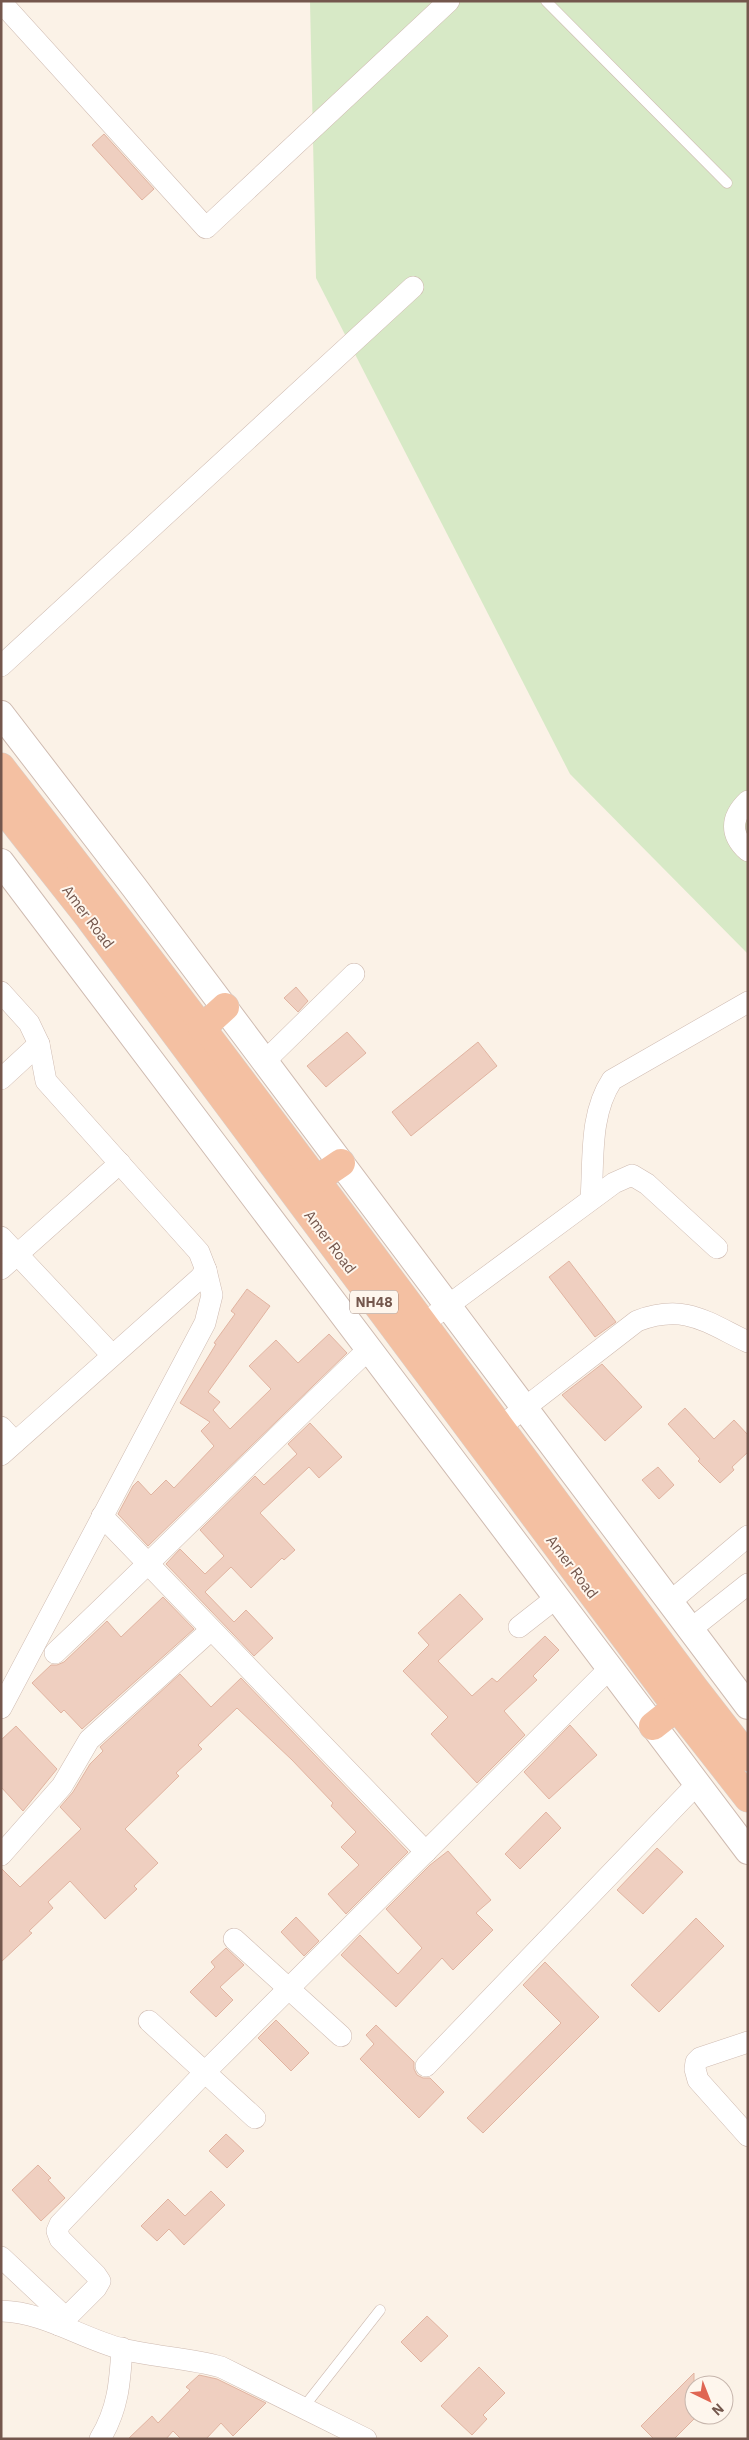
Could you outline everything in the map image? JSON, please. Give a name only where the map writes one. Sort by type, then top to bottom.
[{"type":"highway","name":"Amer Road","points":[[1,767],[202,1028],[748,1757]]},
{"type":"highway","name":"Amer Road","points":[[1,806],[93,923],[676,1708],[748,1798]]},
{"type":"highway","points":[[202,1028],[225,1008]]},
{"type":"highway","points":[[316,1180],[341,1163]]},
{"type":"highway","points":[[653,1726],[676,1708]]},
{"type":"street","points":[[1,2],[206,228],[448,1]]},
{"type":"street","points":[[1,666],[413,287]]},
{"type":"street","points":[[1,714],[225,1008],[748,1706]]},
{"type":"street","points":[[748,801],[738,812],[734,822],[740,844],[748,852]]},
{"type":"street","points":[[1,862],[748,1851]]},
{"type":"street","points":[[264,1061],[354,974]]},
{"type":"street","points":[[1,992],[29,1023],[39,1044],[46,1081],[198,1252],[206,1270],[212,1295],[205,1323],[1,1708]]},
{"type":"street","points":[[591,1199],[594,1133],[598,1108],[603,1093],[612,1080],[748,1002]]},
{"type":"street","points":[[1,1079],[39,1044]]},
{"type":"street","points":[[1,1269],[120,1163]]},
{"type":"street","points":[[423,1324],[591,1199],[623,1178],[632,1175],[639,1178],[717,1248]]},
{"type":"street","points":[[1,1237],[112,1355]]},
{"type":"street","points":[[6,1441],[112,1355],[200,1278],[206,1270]]},
{"type":"street","points":[[500,1428],[637,1321],[652,1316],[680,1313],[693,1315],[748,1342]]},
{"type":"street","points":[[55,1653],[149,1564],[270,1442],[369,1350]]},
{"type":"street","points":[[102,1516],[426,1852]]},
{"type":"street","points":[[670,1601],[748,1536]]},
{"type":"street","points":[[691,1628],[748,1584]]},
{"type":"street","points":[[518,1627],[556,1598]]},
{"type":"street","points":[[1,1855],[62,1786],[89,1740],[211,1630]]},
{"type":"street","points":[[62,2321],[96,2288],[100,2281],[60,2239],[57,2231],[60,2224],[204,2072],[610,1668]]},
{"type":"street","points":[[426,2066],[697,1784]]},
{"type":"street","points":[[234,1940],[290,1988],[341,2036]]},
{"type":"street","points":[[149,2021],[255,2118]]},
{"type":"street","points":[[748,2042],[700,2058],[696,2062],[695,2070],[698,2080],[748,2136]]},
{"type":"street","points":[[1,2257],[62,2321]]},
{"type":"street","points":[[1,2311],[62,2321],[122,2348],[200,2361],[221,2367],[366,2439]]},
{"type":"street","points":[[100,2439],[119,2394],[122,2348]]},
{"type":"lane","points":[[546,1],[727,184]]},
{"type":"lane","points":[[302,2408],[380,2310]]},
{"type":"green space","points":[[310,1],[748,1],[748,954],[570,774],[316,278]]},
{"type":"building","points":[[104,134],[154,189],[142,200],[92,145]]},
{"type":"building","points":[[296,987],[308,1001],[298,1012],[284,998]]},
{"type":"building","points":[[347,1032],[366,1053],[326,1087],[307,1066]]},
{"type":"building","points":[[478,1042],[497,1066],[411,1136],[392,1112]]},
{"type":"building","points":[[569,1261],[616,1322],[595,1337],[549,1277]]},
{"type":"building","points":[[247,1289],[270,1306],[208,1392],[220,1402],[213,1410],[230,1429],[271,1389],[249,1366],[276,1340],[298,1363],[329,1334],[347,1353],[148,1546],[118,1514],[133,1486],[138,1481],[151,1495],[166,1480],[174,1488],[214,1446],[201,1431],[210,1422],[180,1403],[216,1344],[214,1343],[235,1314],[231,1311]]},
{"type":"building","points":[[602,1364],[642,1407],[605,1441],[562,1395]]},
{"type":"building","points":[[685,1408],[714,1439],[734,1420],[748,1435],[748,1452],[732,1467],[734,1470],[720,1483],[698,1461],[700,1459],[668,1424]]},
{"type":"building","points":[[310,1423],[342,1457],[319,1478],[309,1467],[260,1513],[295,1550],[284,1560],[282,1558],[251,1588],[231,1567],[205,1592],[234,1622],[246,1610],[273,1638],[254,1656],[166,1564],[180,1549],[205,1574],[224,1556],[200,1530],[255,1476],[264,1485],[297,1454],[288,1444]]},
{"type":"building","points":[[658,1467],[674,1485],[659,1499],[642,1480]]},
{"type":"building","points":[[460,1594],[483,1619],[438,1661],[472,1696],[492,1678],[497,1682],[545,1636],[559,1650],[533,1676],[537,1680],[504,1711],[525,1735],[477,1783],[431,1734],[448,1717],[403,1671],[429,1645],[418,1633]]},
{"type":"building","points":[[163,1597],[194,1629],[82,1729],[64,1710],[61,1713],[32,1683],[51,1665],[64,1662],[107,1621],[121,1637]]},
{"type":"building","points":[[180,1674],[211,1707],[241,1678],[408,1852],[346,1914],[328,1894],[359,1865],[341,1847],[356,1832],[331,1806],[333,1803],[292,1760],[237,1708],[198,1745],[202,1749],[176,1773],[179,1776],[125,1829],[158,1863],[134,1886],[137,1889],[105,1919],[70,1881],[48,1902],[53,1908],[29,1931],[32,1933],[1,1962],[1,1868],[20,1887],[81,1829],[60,1807],[73,1792],[90,1764],[103,1751],[100,1747]]},
{"type":"building","points":[[570,1725],[597,1755],[549,1799],[524,1772]]},
{"type":"building","points":[[16,1726],[57,1769],[23,1811],[1,1787],[1,1740]]},
{"type":"building","points":[[546,1812],[561,1828],[520,1869],[505,1854]]},
{"type":"building","points":[[657,1848],[683,1872],[643,1914],[617,1890]]},
{"type":"building","points":[[448,1851],[491,1900],[476,1913],[493,1930],[453,1970],[442,1958],[396,2007],[341,1955],[360,1935],[398,1974],[422,1948],[386,1909],[430,1865]]},
{"type":"building","points":[[296,1917],[319,1941],[304,1956],[281,1932]]},
{"type":"building","points":[[696,1918],[724,1946],[659,2012],[631,1985]]},
{"type":"building","points":[[226,1948],[244,1965],[220,1987],[233,2000],[216,2017],[190,1992],[215,1967],[211,1962]]},
{"type":"building","points":[[545,1962],[599,2017],[483,2133],[467,2118],[561,2023],[523,1985]]},
{"type":"building","points":[[276,2020],[309,2053],[291,2071],[258,2038]]},
{"type":"building","points":[[376,2025],[414,2062],[414,2069],[417,2075],[423,2078],[430,2078],[444,2092],[419,2118],[360,2059],[374,2044],[366,2035]]},
{"type":"building","points":[[226,2134],[244,2151],[227,2168],[209,2151]]},
{"type":"building","points":[[38,2165],[51,2178],[48,2180],[65,2198],[41,2221],[12,2190]]},
{"type":"building","points":[[211,2191],[225,2205],[184,2245],[169,2229],[157,2241],[141,2226],[168,2199],[185,2216]]},
{"type":"building","points":[[427,2316],[448,2336],[421,2362],[401,2342]]},
{"type":"building","points":[[479,2367],[505,2393],[483,2415],[487,2419],[472,2435],[441,2406]]},
{"type":"building","points":[[199,2375],[217,2379],[266,2403],[233,2436],[221,2423],[206,2439],[181,2439],[173,2431],[166,2439],[128,2439],[152,2416],[158,2423],[190,2390],[186,2387]]},
{"type":"building","points":[[684,2383],[684,2425],[688,2425],[674,2439],[654,2439],[641,2426]]}]
